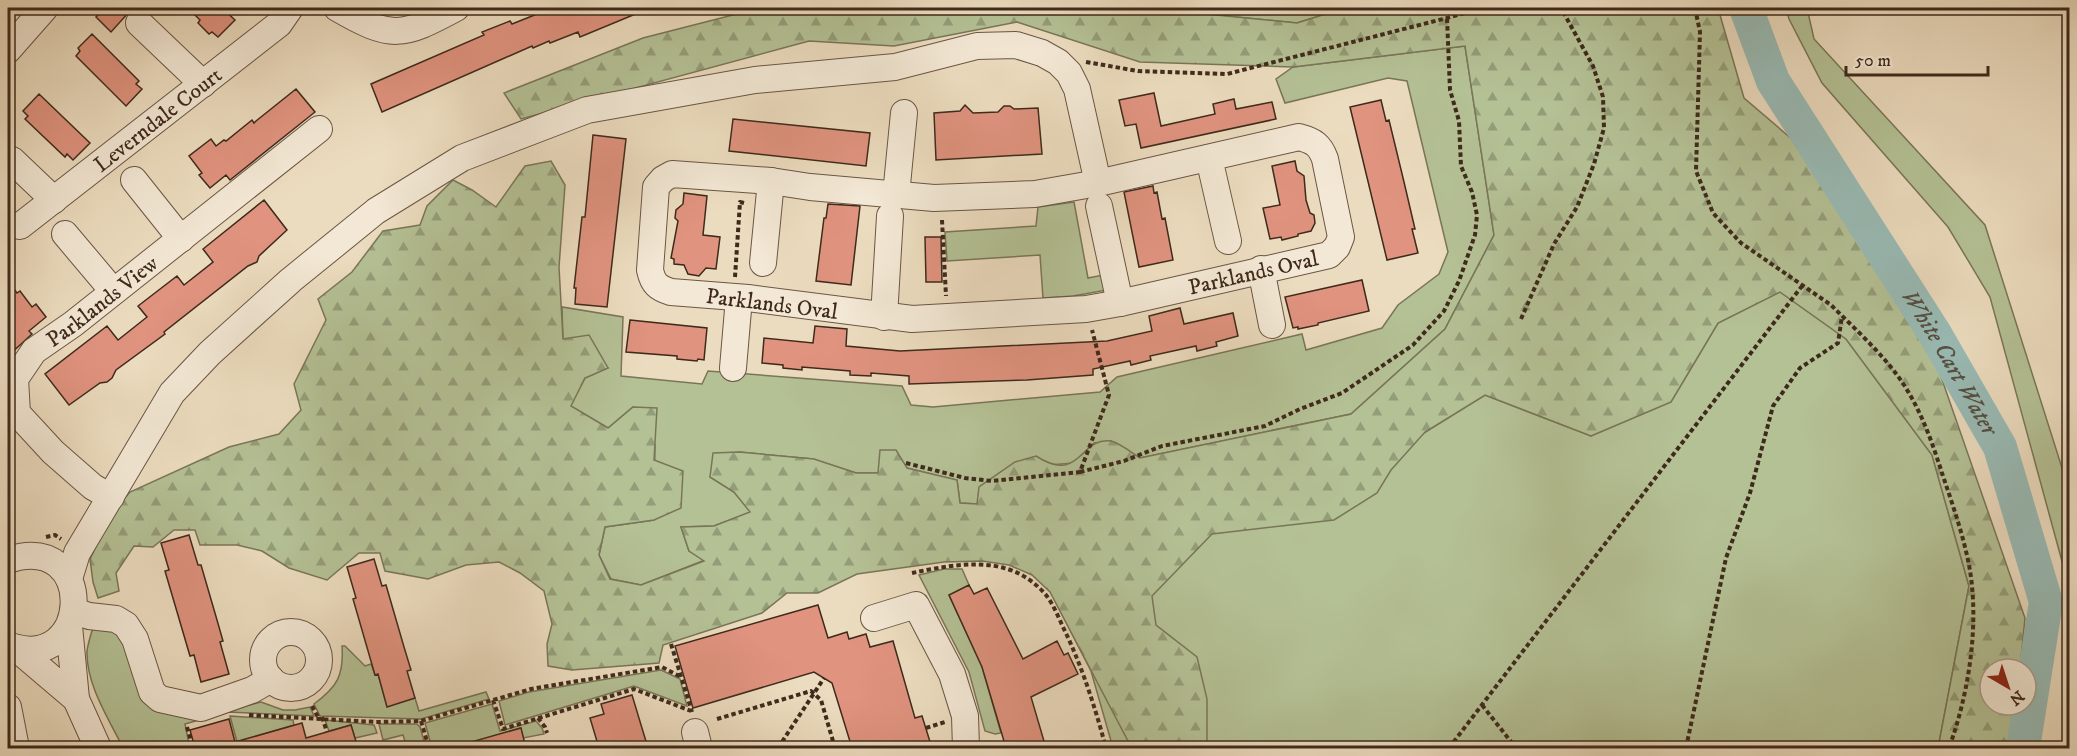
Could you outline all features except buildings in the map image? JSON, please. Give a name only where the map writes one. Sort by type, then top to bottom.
[{"type":"street","points":[[8,51],[45,8]]},
{"type":"street","name":"Leverndale Court","points":[[20,226],[279,24],[290,8]]},
{"type":"street","points":[[337,8],[369,26],[394,31],[416,28],[456,8]]},
{"type":"street","points":[[139,23],[203,84]]},
{"type":"street","points":[[69,579],[77,553],[172,393],[210,353],[291,280],[376,211],[462,158],[587,110],[755,80],[895,66],[976,46],[1016,45],[1042,52],[1058,62],[1069,73],[1077,88],[1120,303]]},
{"type":"street","points":[[884,316],[893,205],[904,113]]},
{"type":"street","name":"Parklands View","points":[[111,497],[93,486],[53,452],[17,413],[15,379],[34,351],[73,324],[319,129]]},
{"type":"street","name":"Parklands Oval","points":[[1299,137],[1321,147],[1341,237],[1337,247],[1329,255],[1120,303],[1086,309],[912,319],[736,297],[671,292],[653,282],[650,270],[656,187],[672,174],[770,192],[810,187],[893,205],[941,198],[1035,194],[1098,195],[1209,158],[1299,137]]},
{"type":"street","points":[[1209,158],[1228,241]]},
{"type":"street","points":[[8,165],[12,160],[54,200]]},
{"type":"street","points":[[134,180],[181,239]]},
{"type":"street","points":[[763,263],[770,192]]},
{"type":"street","points":[[65,234],[112,291]]},
{"type":"street","points":[[1261,269],[1272,325]]},
{"type":"street","points":[[733,368],[736,297]]},
{"type":"street","points":[[36,556],[89,533]]},
{"type":"street","points":[[8,560],[21,556],[36,556],[50,561],[69,579],[73,589],[76,699],[98,748]]},
{"type":"street","points":[[874,618],[916,605],[952,674],[965,716],[966,748]]},
{"type":"street","points":[[72,618],[89,616],[116,620],[126,625],[135,639],[152,692],[160,699],[201,708],[252,690],[271,679]]},
{"type":"street","points":[[12,647],[31,650],[46,646],[59,638],[72,618]]},
{"type":"street","points":[[12,647],[76,699]]},
{"type":"street","points":[[8,707],[16,748]]},
{"type":"path","points":[[1069,73],[1085,62],[1138,71],[1227,74],[1483,8]]},
{"type":"path","points":[[1521,319],[1554,244],[1577,207],[1594,164],[1604,128],[1604,97],[1593,66],[1561,8]]},
{"type":"path","points":[[1695,8],[1700,32],[1696,171],[1713,213],[1741,243],[1831,305],[1902,381],[1922,418],[1947,488],[1969,565],[1972,592],[1972,628],[1967,687],[1949,748]]},
{"type":"path","points":[[906,463],[964,478],[992,481],[1080,472],[1124,461],[1162,446],[1265,426],[1300,409],[1342,393],[1413,345],[1444,311],[1459,281],[1475,235],[1477,215],[1472,192],[1461,166],[1459,121],[1450,90],[1447,18]]},
{"type":"path","points":[[736,297],[740,202],[770,192]]},
{"type":"path","points":[[941,198],[947,317]]},
{"type":"path","points":[[1449,748],[1802,286]]},
{"type":"path","points":[[1080,472],[1108,395],[1086,309]]},
{"type":"path","points":[[1686,748],[1726,558],[1749,493],[1773,406],[1800,368],[1838,343],[1842,316]]},
{"type":"path","points":[[912,573],[943,567],[992,565],[1015,572],[1036,585],[1053,605],[1074,649],[1107,748]]},
{"type":"path","points":[[671,644],[695,727]]},
{"type":"path","points":[[237,714],[376,722],[421,721],[531,689],[662,667],[681,677]]},
{"type":"path","points":[[778,748],[824,678]]},
{"type":"path","points":[[493,700],[503,729],[634,688],[695,727]]},
{"type":"path","points":[[717,719],[811,691],[821,700],[835,748]]},
{"type":"path","points":[[1482,705],[1516,748]]},
{"type":"path","points":[[312,706],[327,732]]},
{"type":"path","points":[[537,718],[547,733]]},
{"type":"path","points":[[421,721],[429,748]]},
{"type":"path","points":[[191,748],[193,748],[186,725],[196,722]]},
{"type":"green space","points":[[760,8],[1144,8],[1297,23],[1345,8],[1718,8],[1744,98],[1807,152],[1906,276],[2025,618],[2021,657],[1978,657],[1978,717],[2015,717],[2006,748],[1938,748],[1969,586],[1932,455],[1846,339],[1780,292],[1718,323],[1671,402],[1591,436],[1485,395],[1425,432],[1391,470],[1377,493],[1334,520],[1212,534],[1152,596],[1156,625],[1197,657],[1207,699],[1207,741],[1200,748],[1139,748],[1128,741],[1050,592],[1032,575],[1009,565],[982,561],[944,562],[857,574],[818,593],[787,593],[762,613],[663,645],[659,663],[572,670],[548,666],[547,644],[552,624],[544,591],[520,573],[499,562],[466,565],[428,579],[385,571],[380,553],[359,553],[327,580],[289,568],[262,551],[237,545],[200,545],[195,530],[174,530],[153,547],[134,546],[116,573],[119,591],[98,598],[90,559],[112,513],[130,492],[229,447],[279,434],[301,410],[294,384],[326,320],[318,299],[352,272],[383,231],[420,225],[427,206],[453,180],[496,207],[525,166],[551,161],[565,185],[559,267],[563,339],[589,335],[608,368],[585,378],[571,406],[608,428],[633,407],[657,408],[654,460],[683,471],[681,508],[654,520],[605,527],[599,555],[610,579],[641,585],[704,561],[689,551],[681,527],[714,526],[750,512],[734,492],[710,477],[713,453],[739,452],[814,459],[856,473],[878,473],[880,450],[896,450],[907,468],[957,480],[960,503],[977,504],[979,487],[1015,462],[1036,456],[1062,465],[1071,463],[1101,441],[1111,441],[1140,458],[1351,414],[1445,329],[1494,235],[1465,46],[1293,67],[1140,62],[1017,22],[894,46],[809,41],[521,119],[504,93],[643,38]]},
{"type":"green space","points":[[1144,8],[1345,8],[1297,23]]},
{"type":"green space","points":[[1786,8],[1807,8],[1814,39],[1985,225],[2069,490],[2069,587],[1990,297],[1948,227],[1822,83],[1789,19]]},
{"type":"green space","points":[[1465,46],[1494,235],[1445,329],[1351,414],[1140,458],[1111,441],[1094,443],[1073,463],[1050,465],[978,504],[960,503],[957,480],[907,468],[878,473],[856,473],[813,459],[739,452],[710,477],[734,492],[751,512],[714,526],[681,527],[689,551],[705,560],[641,585],[611,579],[599,555],[605,527],[654,520],[655,445],[633,407],[608,428],[570,406],[585,378],[608,368],[563,340],[562,307],[623,317],[621,376],[702,384],[708,371],[902,386],[911,405],[933,407],[1100,392],[1117,377],[1302,334],[1306,350],[1382,328],[1398,305],[1439,274],[1448,252],[1407,81],[1388,78],[1285,103],[1276,79],[1293,67]]},
{"type":"green space","points":[[1074,202],[1088,278],[1103,275],[1107,290],[1043,298],[1040,255],[947,261],[945,232],[1036,226],[1038,207]]},
{"type":"green space","points":[[1780,292],[1846,339],[1932,455],[1969,586],[1938,748],[1113,748],[1091,671],[1056,603],[1138,524],[1358,474],[1485,395],[1591,436],[1671,402],[1718,323]]},
{"type":"green space","points":[[944,569],[962,569],[969,585],[949,595],[982,667],[1001,733],[985,731],[969,672],[919,575]]},
{"type":"green space","points":[[93,627],[120,632],[140,691],[205,716],[261,702],[283,710],[310,707],[314,716],[227,712],[185,724],[189,744],[161,748],[123,748],[99,701],[90,676],[87,651]]},
{"type":"green space","points":[[342,646],[345,646],[365,666],[371,664],[375,675],[378,674],[387,706],[415,698],[419,711],[486,692],[489,699],[421,719],[320,716],[314,704],[328,692],[337,680],[342,665]]},
{"type":"green space","points":[[661,670],[680,679],[687,706],[634,686],[505,725],[499,701],[529,692]]},
{"type":"green space","points":[[492,704],[500,731],[536,721],[544,734],[523,738],[520,728],[491,737],[494,748],[432,748],[425,723]]},
{"type":"green space","points":[[230,716],[293,720],[294,725],[237,742]]},
{"type":"green space","points":[[325,720],[374,725],[377,733],[355,738],[351,725],[329,731]]},
{"type":"green space","points":[[379,724],[417,724],[426,748],[407,748],[403,735],[383,740]]},
{"type":"waterway","name":"White Cart Water","points":[[1746,8],[1773,81],[1935,334],[2000,447],[2046,602],[2023,748]]}]
